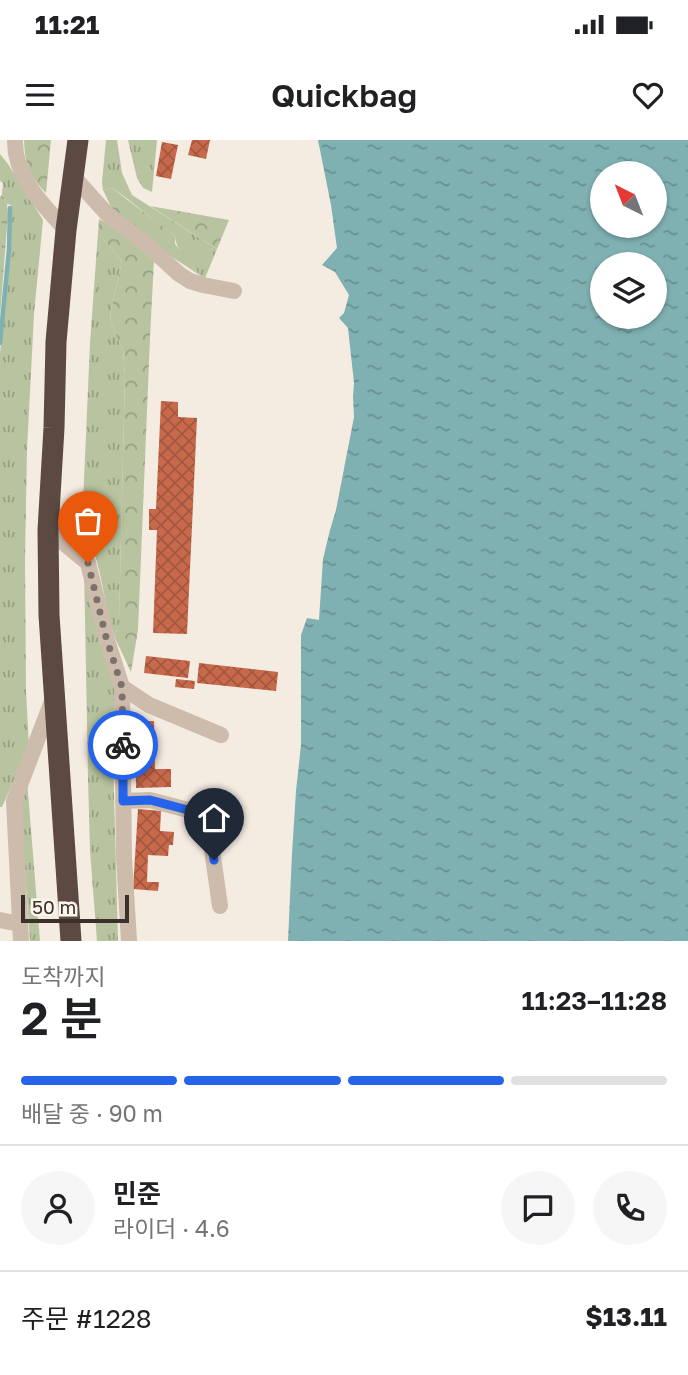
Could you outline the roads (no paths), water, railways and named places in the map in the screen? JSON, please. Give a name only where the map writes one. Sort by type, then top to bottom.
[{"type":"highway","points":[[71,941],[49,615],[48,530],[56,342],[66,230],[78,140]]},
{"type":"lane","points":[[15,140],[22,174],[32,191],[66,230]]},
{"type":"lane","points":[[73,176],[107,214],[144,242],[179,274],[203,285],[234,290]]},
{"type":"lane","points":[[48,530],[88,563],[106,637],[122,687],[124,858],[130,941]]},
{"type":"lane","points":[[122,687],[149,705],[221,735]]},
{"type":"lane","points":[[21,941],[14,801],[54,696]]},
{"type":"lane","points":[[123,801],[150,800],[207,815],[220,906]]},
{"type":"lane","points":[[0,920],[20,924]]},
{"type":"water","points":[[318,140],[688,140],[688,941],[288,941],[301,745],[301,635],[307,618],[319,620],[323,559],[336,510],[354,417],[354,383],[348,328],[339,318],[344,313],[349,295],[335,272],[322,265],[337,248]]},
{"type":"waterway","points":[[0,343],[10,208]]}]
